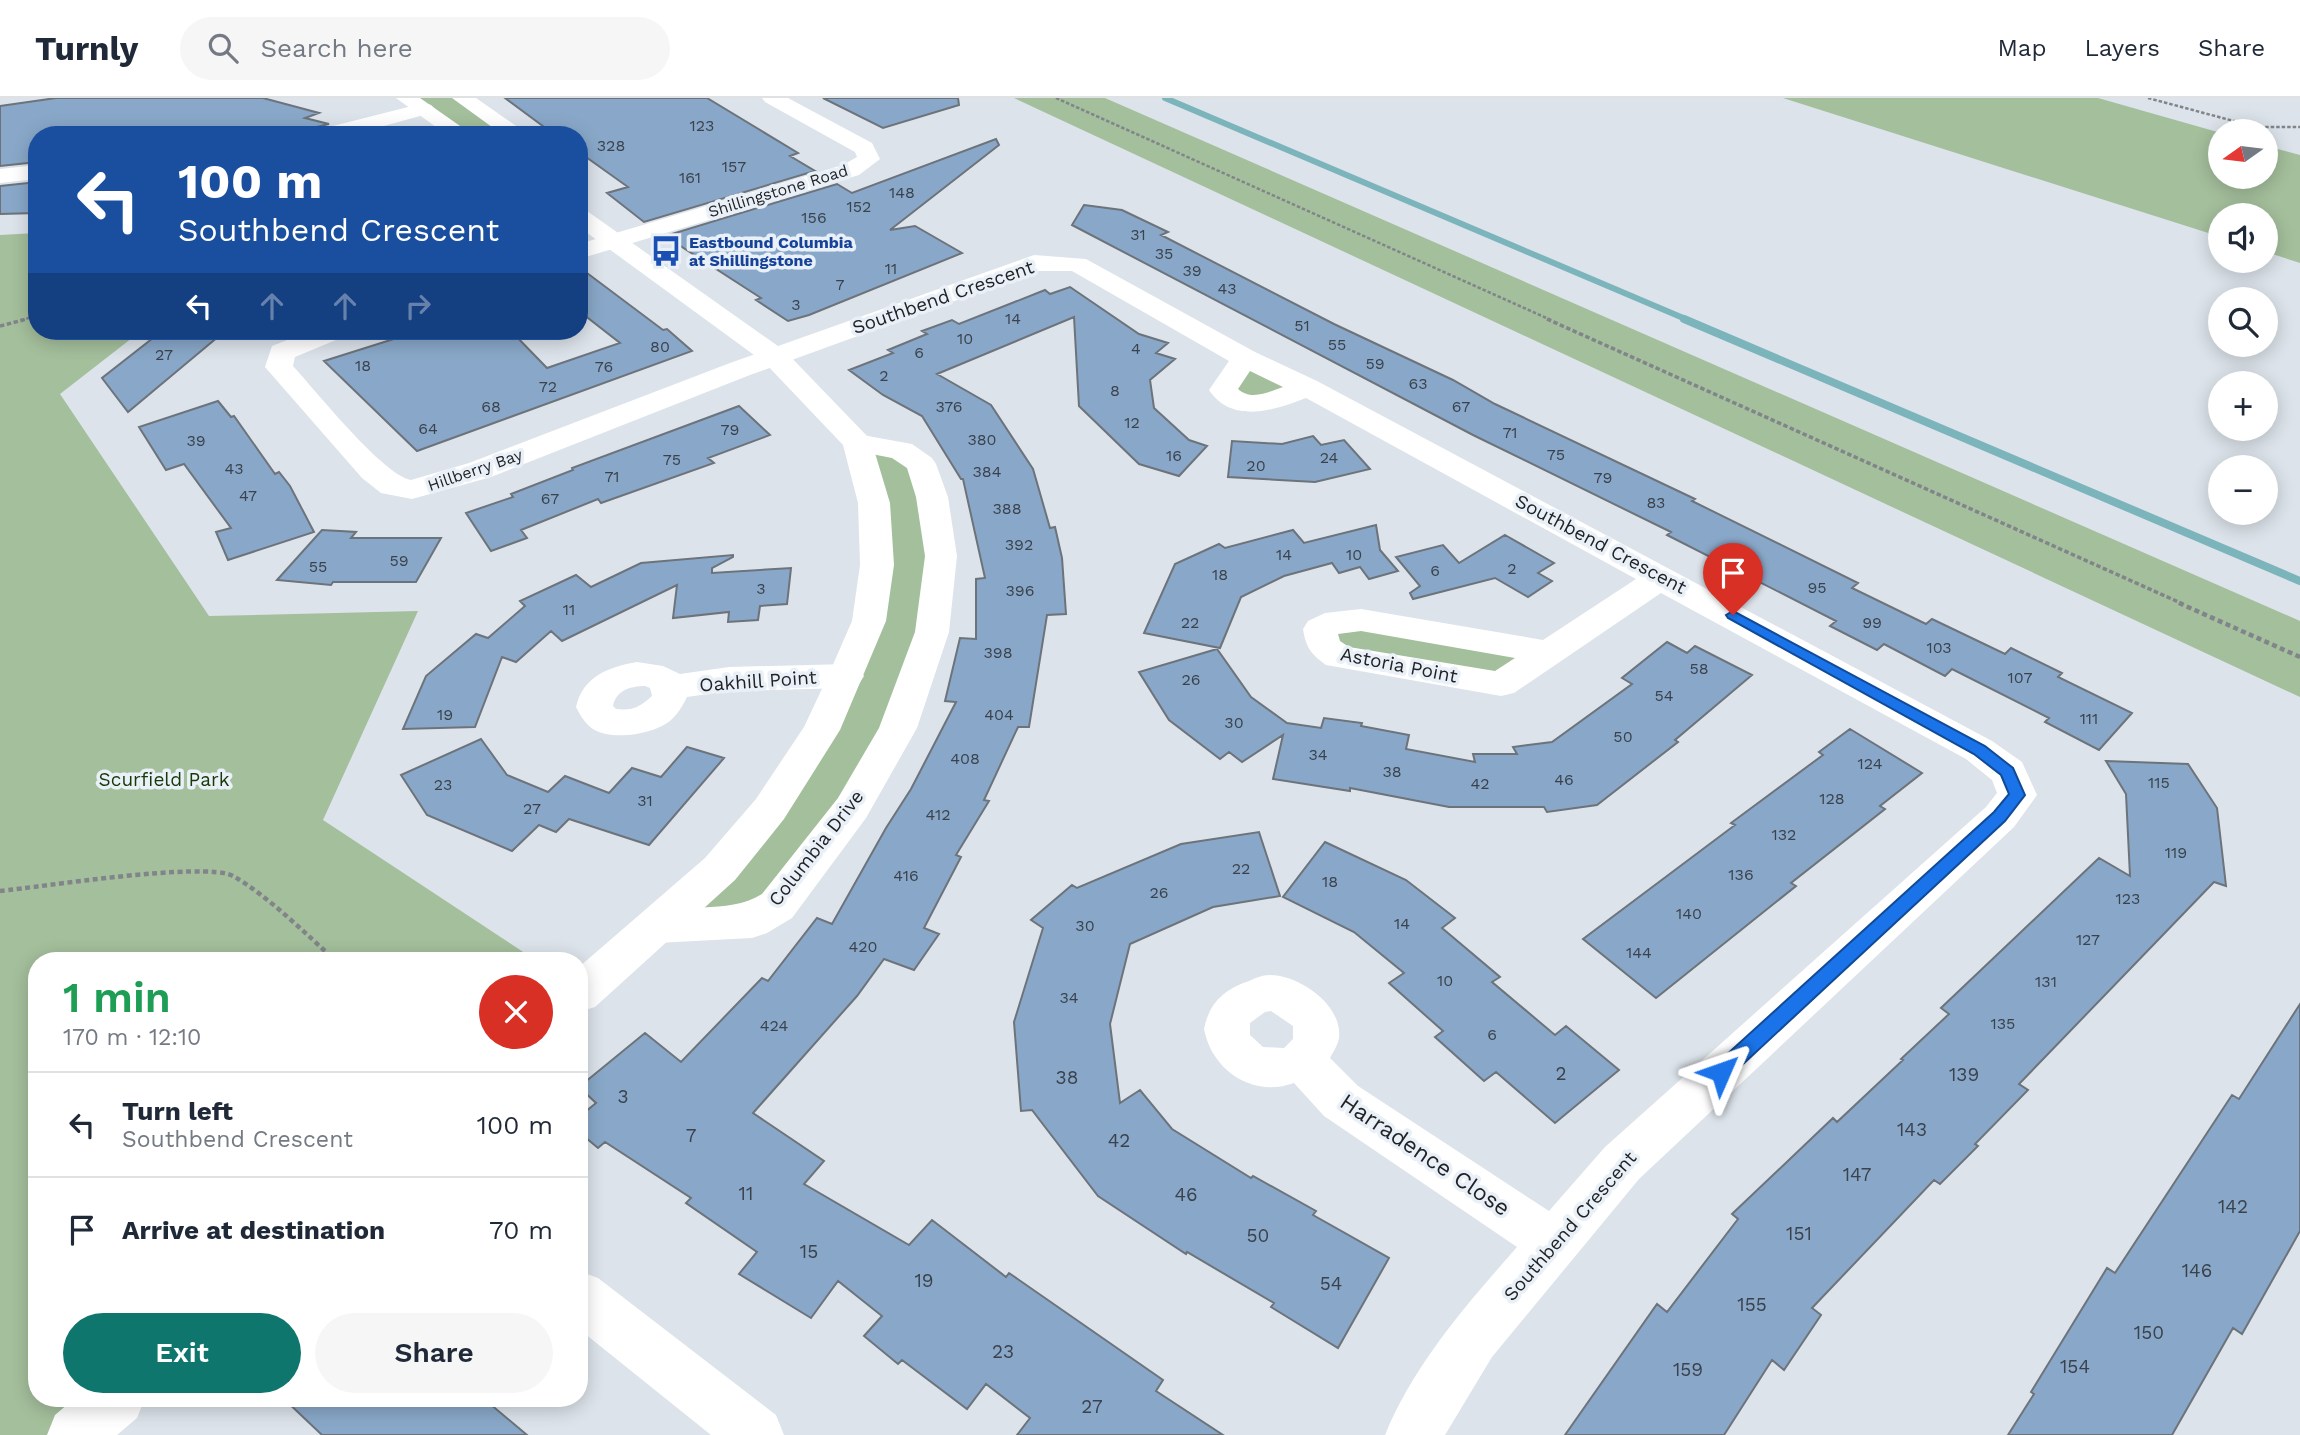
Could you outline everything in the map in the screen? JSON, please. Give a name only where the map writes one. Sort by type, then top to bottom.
[{"type":"street","points":[[462,98],[504,126]]},
{"type":"street","name":"Shillingstone Road","points":[[614,240],[850,170],[869,159],[864,148],[772,98]]},
{"type":"street","points":[[351,126],[415,104],[448,126]]},
{"type":"street","points":[[0,176],[28,173]]},
{"type":"street","points":[[588,222],[775,357],[857,443],[874,503],[877,565],[869,621],[846,676],[821,730],[770,809],[720,869],[588,986]]},
{"type":"street","points":[[588,249],[614,240]]},
{"type":"street","name":"Southbend Crescent","points":[[775,357],[1034,262],[1077,264],[1245,358],[1307,387],[1662,577],[1979,750],[2008,772],[2017,795],[2000,817],[1622,1163],[1473,1338],[1413,1435]]},
{"type":"street","name":"Hillberry Bay","points":[[311,340],[282,352],[279,367],[373,471],[391,486],[412,490],[480,470],[775,357]]},
{"type":"street","points":[[1245,358],[1223,390],[1227,397],[1236,403],[1263,402],[1307,387]]},
{"type":"street","name":"Columbia Drive","points":[[657,926],[752,921],[777,906],[852,808],[898,728],[932,632],[942,556],[932,497],[921,464],[901,450],[857,443]]},
{"type":"street","name":"Astoria Point","points":[[1548,652],[1361,620],[1336,621],[1320,629],[1322,646],[1339,657],[1501,684],[1662,577]]},
{"type":"street","name":"Oakhill Point","points":[[670,688],[729,679],[846,676]]},
{"type":"street","name":"Harradence Close","points":[[1302,1060],[1340,1101],[1555,1243]]},
{"type":"street","points":[[588,1303],[756,1435]]},
{"type":"street","points":[[75,1435],[107,1407]]},
{"type":"path","points":[[1056,98],[2300,657]]},
{"type":"path","points":[[2148,98],[2256,127],[2300,127]]},
{"type":"path","points":[[0,326],[28,318]]},
{"type":"path","points":[[0,891],[184,871],[231,875],[287,917],[326,952]]},
{"type":"green space","points":[[410,98],[464,98],[511,126],[453,126]]},
{"type":"green space","points":[[1014,98],[1105,98],[2300,621],[2300,697]]},
{"type":"green space","points":[[1783,98],[2098,98],[2208,129],[2208,189],[2278,189],[2278,149],[2300,155],[2300,263],[2278,256],[2278,203],[2208,203],[2208,233]]},
{"type":"green space","name":"Scurfield Park","points":[[28,233],[28,340],[129,340],[60,394],[209,616],[418,611],[323,820],[523,952],[28,952],[28,1407],[107,1407],[75,1435],[0,1435],[0,235]]},
{"type":"green space","points":[[1245,358],[1307,387],[1250,404],[1227,381]]},
{"type":"green space","points":[[857,443],[901,450],[941,556],[898,728],[777,906],[657,926],[720,869],[869,621]]},
{"type":"green space","points":[[1337,621],[1548,652],[1501,684],[1339,657]]},
{"type":"building","points":[[56,98],[263,98],[319,113],[305,118],[329,124],[28,126],[28,163],[0,166],[0,106]]},
{"type":"building","points":[[505,98],[707,98],[798,153],[790,156],[815,171],[644,222],[607,193],[628,187],[588,158],[588,126],[543,126]]},
{"type":"building","points":[[823,98],[958,98],[959,105],[883,128]]},
{"type":"building","points":[[996,139],[999,145],[890,230],[915,226],[962,253],[809,315],[788,321],[756,300],[761,298],[665,236],[837,184],[852,193]]},
{"type":"building","points":[[28,183],[28,213],[0,214],[0,186]]},
{"type":"building","points":[[1084,205],[1122,210],[1168,232],[1161,235],[1334,324],[1695,499],[1692,501],[1858,583],[1852,588],[1926,624],[1932,619],[2005,654],[2011,648],[2062,673],[2058,677],[2132,713],[2099,750],[2045,722],[2049,718],[1952,669],[1945,676],[1884,644],[1877,650],[1830,626],[1836,621],[1667,535],[1671,532],[1473,435],[1072,225]]},
{"type":"building","points":[[588,274],[663,330],[667,329],[692,351],[417,451],[324,361],[390,340],[520,340],[547,368],[620,343],[588,318]]},
{"type":"building","points":[[1070,287],[1139,334],[1168,343],[1156,353],[1175,359],[1150,380],[1154,408],[1189,440],[1207,446],[1179,476],[1139,464],[1079,406],[1074,317],[937,374],[991,405],[1033,469],[1050,528],[1055,527],[1062,558],[1066,614],[1047,615],[1029,727],[1018,727],[984,800],[989,801],[956,855],[961,857],[924,928],[939,934],[914,970],[884,959],[857,996],[753,1113],[824,1161],[804,1184],[909,1245],[932,1220],[1006,1277],[1009,1273],[1163,1380],[1156,1391],[1223,1435],[1017,1435],[1030,1418],[986,1384],[967,1409],[902,1360],[898,1364],[864,1336],[882,1316],[838,1281],[811,1318],[739,1274],[757,1252],[686,1203],[691,1198],[605,1142],[598,1148],[588,1140],[588,1110],[596,1103],[588,1095],[588,1080],[645,1033],[681,1062],[762,978],[768,981],[817,918],[832,924],[911,789],[956,702],[945,701],[960,638],[976,639],[976,579],[985,578],[963,479],[922,416],[883,395],[849,370],[893,353],[888,350],[927,334],[922,331],[952,320],[959,324],[1045,290],[1050,294]]},
{"type":"building","points":[[151,340],[214,340],[128,412],[102,378]]},
{"type":"building","points":[[218,401],[231,417],[234,416],[275,474],[279,472],[290,486],[314,532],[228,560],[216,532],[231,528],[184,464],[166,470],[139,427]]},
{"type":"building","points":[[739,406],[770,435],[708,458],[714,463],[601,503],[598,499],[521,530],[527,538],[491,551],[466,513],[513,497],[511,494],[573,470],[572,468]]},
{"type":"building","points":[[1313,436],[1321,445],[1344,440],[1370,469],[1315,482],[1228,477],[1232,441],[1282,444]]},
{"type":"building","points":[[1376,525],[1380,550],[1398,571],[1369,579],[1360,567],[1339,573],[1332,563],[1284,576],[1241,597],[1220,648],[1144,633],[1175,564],[1219,544],[1225,548],[1293,530],[1304,543]]},
{"type":"building","points":[[322,530],[356,532],[351,538],[441,538],[416,582],[333,582],[331,585],[277,580]]},
{"type":"building","points":[[1505,535],[1554,563],[1538,573],[1552,581],[1528,597],[1495,578],[1413,599],[1410,593],[1420,586],[1396,557],[1443,545],[1459,563]]},
{"type":"building","points":[[733,555],[712,568],[712,573],[791,568],[787,604],[760,606],[758,620],[728,622],[729,612],[673,618],[677,585],[562,641],[551,631],[516,662],[502,657],[475,727],[403,729],[426,676],[476,634],[488,638],[525,606],[520,601],[576,575],[591,587],[641,563]]},
{"type":"building","points":[[1667,642],[1687,653],[1695,646],[1752,675],[1675,740],[1678,742],[1597,805],[1547,812],[1544,807],[1449,807],[1350,788],[1350,791],[1273,779],[1283,735],[1242,762],[1229,752],[1220,759],[1169,720],[1139,672],[1217,649],[1251,697],[1287,723],[1321,728],[1324,718],[1362,723],[1361,726],[1409,735],[1406,749],[1475,762],[1473,754],[1517,754],[1513,747],[1552,742],[1632,684],[1622,678]]},
{"type":"building","points":[[1850,729],[1922,773],[1880,806],[1885,809],[1791,883],[1796,886],[1656,998],[1583,939],[1735,825],[1731,823],[1823,755],[1819,752]]},
{"type":"building","points":[[481,739],[507,775],[548,792],[565,776],[609,793],[632,768],[661,777],[687,747],[724,758],[649,845],[569,819],[556,832],[539,825],[512,851],[427,815],[401,775]]},
{"type":"building","points":[[2106,761],[2188,764],[2217,808],[2226,886],[2214,882],[2019,1084],[2028,1090],[1975,1144],[1978,1146],[1940,1184],[1934,1180],[1812,1308],[1821,1315],[1784,1370],[1772,1360],[1724,1435],[1565,1435],[1657,1304],[1667,1312],[1738,1219],[1732,1214],[1833,1118],[1837,1122],[1903,1060],[1901,1059],[1949,1014],[1941,1008],[2099,858],[2130,876],[2126,794]]},
{"type":"building","points":[[1259,832],[1280,896],[1213,907],[1130,944],[1110,1024],[1120,1103],[1140,1090],[1172,1129],[1251,1178],[1253,1176],[1316,1211],[1313,1215],[1389,1258],[1338,1348],[1271,1307],[1274,1303],[1187,1252],[1186,1254],[1098,1196],[1032,1110],[1021,1111],[1014,1022],[1043,928],[1031,920],[1072,885],[1077,888],[1181,844]]},
{"type":"building","points":[[1325,842],[1406,880],[1455,918],[1442,928],[1500,977],[1492,982],[1555,1035],[1566,1026],[1619,1070],[1555,1123],[1496,1072],[1484,1081],[1435,1037],[1443,1031],[1389,983],[1404,973],[1354,932],[1283,897]]},
{"type":"building","points":[[2300,1004],[2300,1231],[2242,1334],[2233,1328],[2172,1435],[2008,1435],[2034,1394],[2031,1392],[2107,1268],[2115,1273],[2232,1095],[2239,1099]]},
{"type":"building","points":[[292,1407],[494,1407],[527,1435],[322,1435]]},
{"type":"waterway","points":[[1165,98],[1688,320]]},
{"type":"waterway","points":[[1684,319],[2300,581]]},
{"type":"place","name":"Eastbound Columbia at Shillingstone","points":[[666,251]]},
{"type":"route","points":[[1721,1072],[2000,817],[2017,795],[2008,772],[1979,750],[1733,615]]}]
